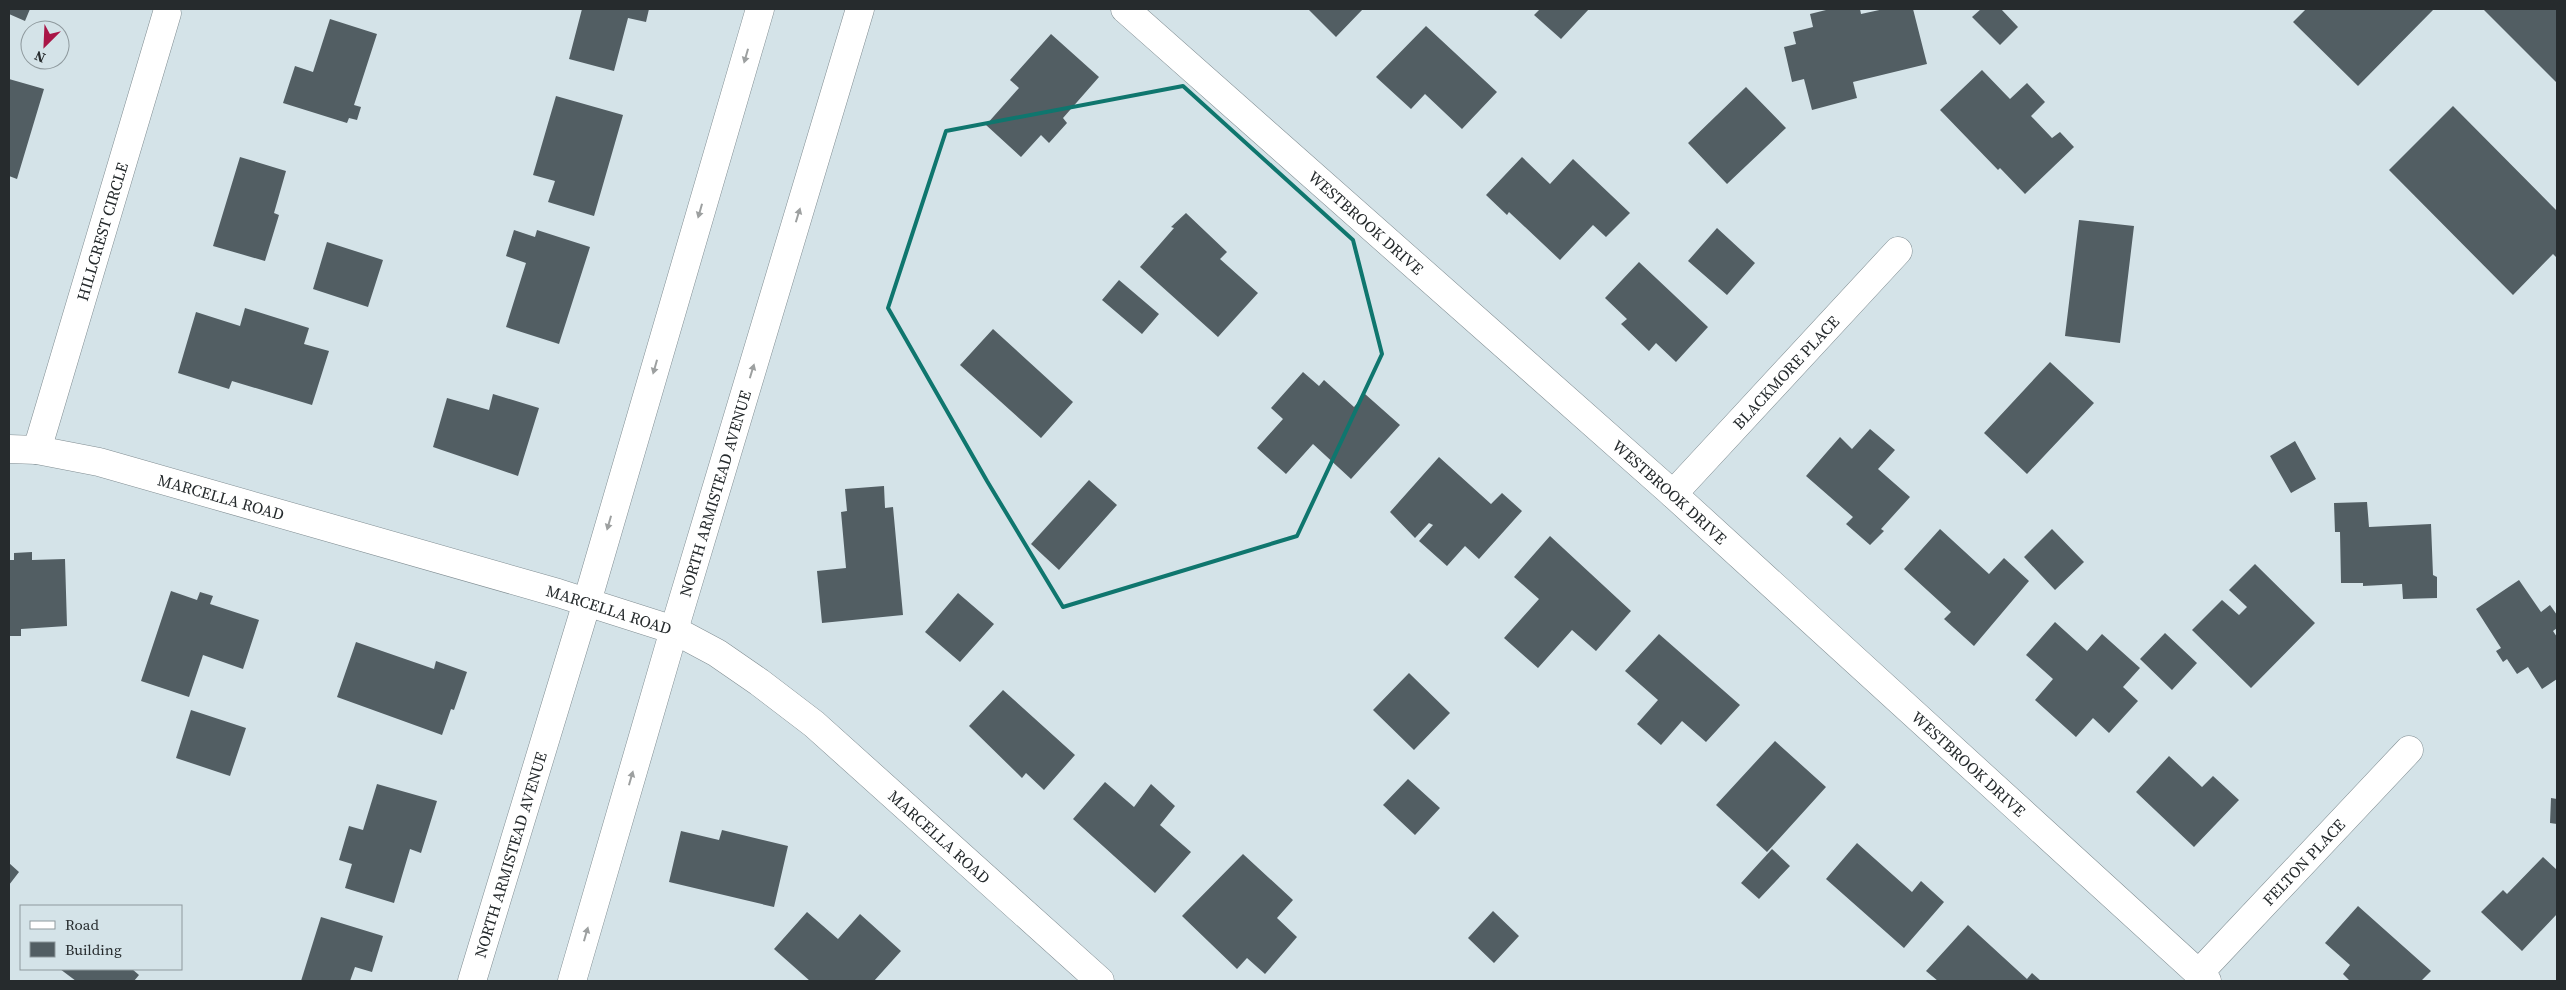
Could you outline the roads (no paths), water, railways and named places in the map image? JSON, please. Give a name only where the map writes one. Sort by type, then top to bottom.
[{"type":"street","name":"NORTH ARMISTEAD AVENUE","points":[[472,981],[587,602],[760,9]]},
{"type":"street","name":"NORTH ARMISTEAD AVENUE","points":[[572,981],[674,630],[860,9]]},
{"type":"street","name":"WESTBROOK DRIVE","points":[[1126,9],[1673,494],[2203,977]]},
{"type":"street","name":"HILLCREST CIRCLE","points":[[37,450],[167,13]]},
{"type":"street","name":"BLACKMORE PLACE","points":[[1673,494],[1898,251]]},
{"type":"street","name":"MARCELLA ROAD","points":[[9,449],[37,450],[98,462],[587,602],[674,630],[724,658],[814,724],[1100,981]]},
{"type":"street","name":"FELTON PLACE","points":[[2203,977],[2409,750]]}]
